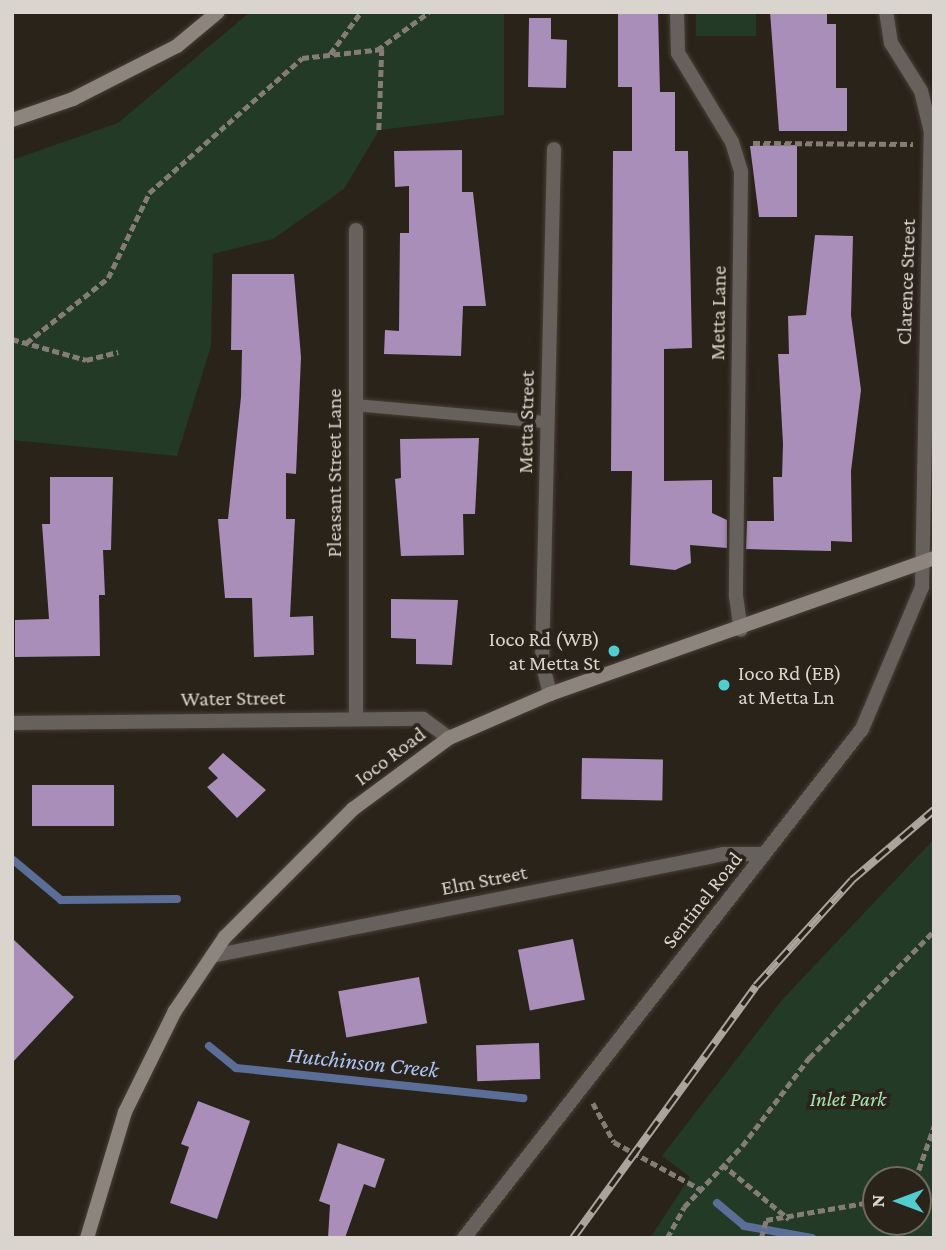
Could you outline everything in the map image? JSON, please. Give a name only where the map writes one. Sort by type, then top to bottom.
[{"type":"main road","points":[[12,120],[72,99],[177,46],[218,12]]},
{"type":"main road","name":"Ioco Road","points":[[87,1238],[125,1112],[175,1011],[212,956],[285,872],[353,809],[449,738],[550,694],[741,630],[928,561]]},
{"type":"street","name":"Metta Lane","points":[[677,12],[678,53],[732,142],[741,172],[736,596],[741,630]]},
{"type":"street","name":"Clarence Street","points":[[886,12],[891,43],[929,111],[928,561]]},
{"type":"street","name":"Metta Street","points":[[550,694],[542,663],[555,149]]},
{"type":"street","name":"Pleasant Street Lane","points":[[356,230],[356,717]]},
{"type":"street","name":"Sentinel Road","points":[[464,1238],[862,729],[922,587],[928,561]]},
{"type":"street","name":"Water Street","points":[[12,723],[356,717],[424,719],[449,738]]},
{"type":"street","name":"Elm Street","points":[[212,956],[724,855],[764,854]]},
{"type":"lane","points":[[355,405],[547,422]]},
{"type":"path","points":[[330,55],[361,12]]},
{"type":"path","points":[[377,50],[429,12]]},
{"type":"path","points":[[26,343],[108,278],[149,193],[302,58],[382,49],[379,130]]},
{"type":"path","points":[[732,142],[931,144]]},
{"type":"path","points":[[12,339],[86,360],[118,352]]},
{"type":"path","points":[[667,1238],[699,1189],[809,1058],[934,931]]},
{"type":"path","points":[[586,1083],[603,1130],[614,1142],[699,1189]]},
{"type":"path","points":[[919,1166],[926,1136],[934,1126]]},
{"type":"path","points":[[722,1164],[790,1220]]},
{"type":"path","points":[[761,1238],[764,1225],[862,1204]]},
{"type":"green space","points":[[250,12],[504,12],[504,115],[379,130],[344,189],[273,239],[213,254],[211,346],[177,456],[12,440],[12,160],[118,123]]},
{"type":"green space","points":[[696,12],[756,12],[756,36],[696,36]]},
{"type":"green space","name":"Inlet Park","points":[[934,839],[934,1238],[650,1238],[690,1177],[662,1156],[782,1000]]},
{"type":"building","points":[[618,12],[658,12],[660,92],[675,92],[675,151],[688,151],[692,348],[664,349],[664,481],[712,480],[712,513],[727,520],[727,548],[690,545],[691,563],[675,570],[630,565],[632,471],[611,471],[613,151],[632,151],[632,87],[618,87]]},
{"type":"building","points":[[770,12],[827,12],[827,24],[836,24],[836,88],[847,88],[847,131],[779,131]]},
{"type":"building","points":[[529,18],[551,18],[551,39],[567,40],[566,88],[528,87]]},
{"type":"building","points":[[797,145],[797,217],[759,217],[750,146]]},
{"type":"building","points":[[462,150],[462,192],[473,192],[486,306],[463,306],[461,356],[384,354],[385,330],[399,331],[400,233],[409,233],[409,186],[395,187],[394,151]]},
{"type":"building","points":[[815,235],[853,236],[851,315],[861,390],[851,471],[852,542],[831,541],[831,551],[746,549],[747,521],[774,521],[773,477],[782,477],[783,444],[778,354],[789,354],[788,316],[806,315]]},
{"type":"building","points":[[232,274],[294,274],[301,357],[296,474],[286,473],[286,519],[295,519],[290,617],[313,616],[314,655],[254,657],[252,598],[225,598],[218,519],[228,519],[241,397],[242,350],[231,350]]},
{"type":"building","points":[[479,438],[475,514],[463,514],[464,555],[401,556],[395,479],[401,478],[400,439]]},
{"type":"building","points":[[50,477],[113,477],[111,550],[103,550],[105,595],[99,595],[100,656],[15,657],[15,620],[49,619],[42,524],[50,524]]},
{"type":"building","points":[[391,599],[458,600],[452,665],[416,664],[416,639],[391,638]]},
{"type":"building","points":[[223,753],[266,790],[237,818],[207,787],[218,778],[208,768]]},
{"type":"building","points":[[582,758],[663,759],[662,800],[581,799]]},
{"type":"building","points":[[32,785],[114,785],[114,826],[32,826]]},
{"type":"building","points":[[12,938],[74,997],[12,1063]]},
{"type":"building","points":[[573,939],[585,1000],[530,1011],[518,950]]},
{"type":"building","points":[[419,977],[427,1023],[346,1038],[338,991]]},
{"type":"building","points":[[539,1043],[540,1079],[477,1081],[476,1045]]},
{"type":"building","points":[[198,1101],[250,1121],[217,1219],[170,1203],[189,1147],[181,1144]]},
{"type":"building","points":[[338,1143],[385,1159],[375,1188],[364,1184],[345,1238],[328,1238],[330,1205],[319,1201]]},
{"type":"waterway","name":"Hutchinson Creek","points":[[12,859],[61,900],[177,899]]},
{"type":"waterway","name":"Hutchinson Creek","points":[[209,1046],[236,1068],[523,1098]]},
{"type":"waterway","name":"Hutchinson Creek","points":[[717,1203],[744,1226],[812,1238]]},
{"type":"railway","points":[[573,1238],[756,986],[852,880],[934,810]]},
{"type":"place","name":"Ioco Rd (WB) at Metta St","points":[[614,651]]},
{"type":"place","name":"Ioco Rd (EB) at Metta Ln","points":[[724,685]]}]
